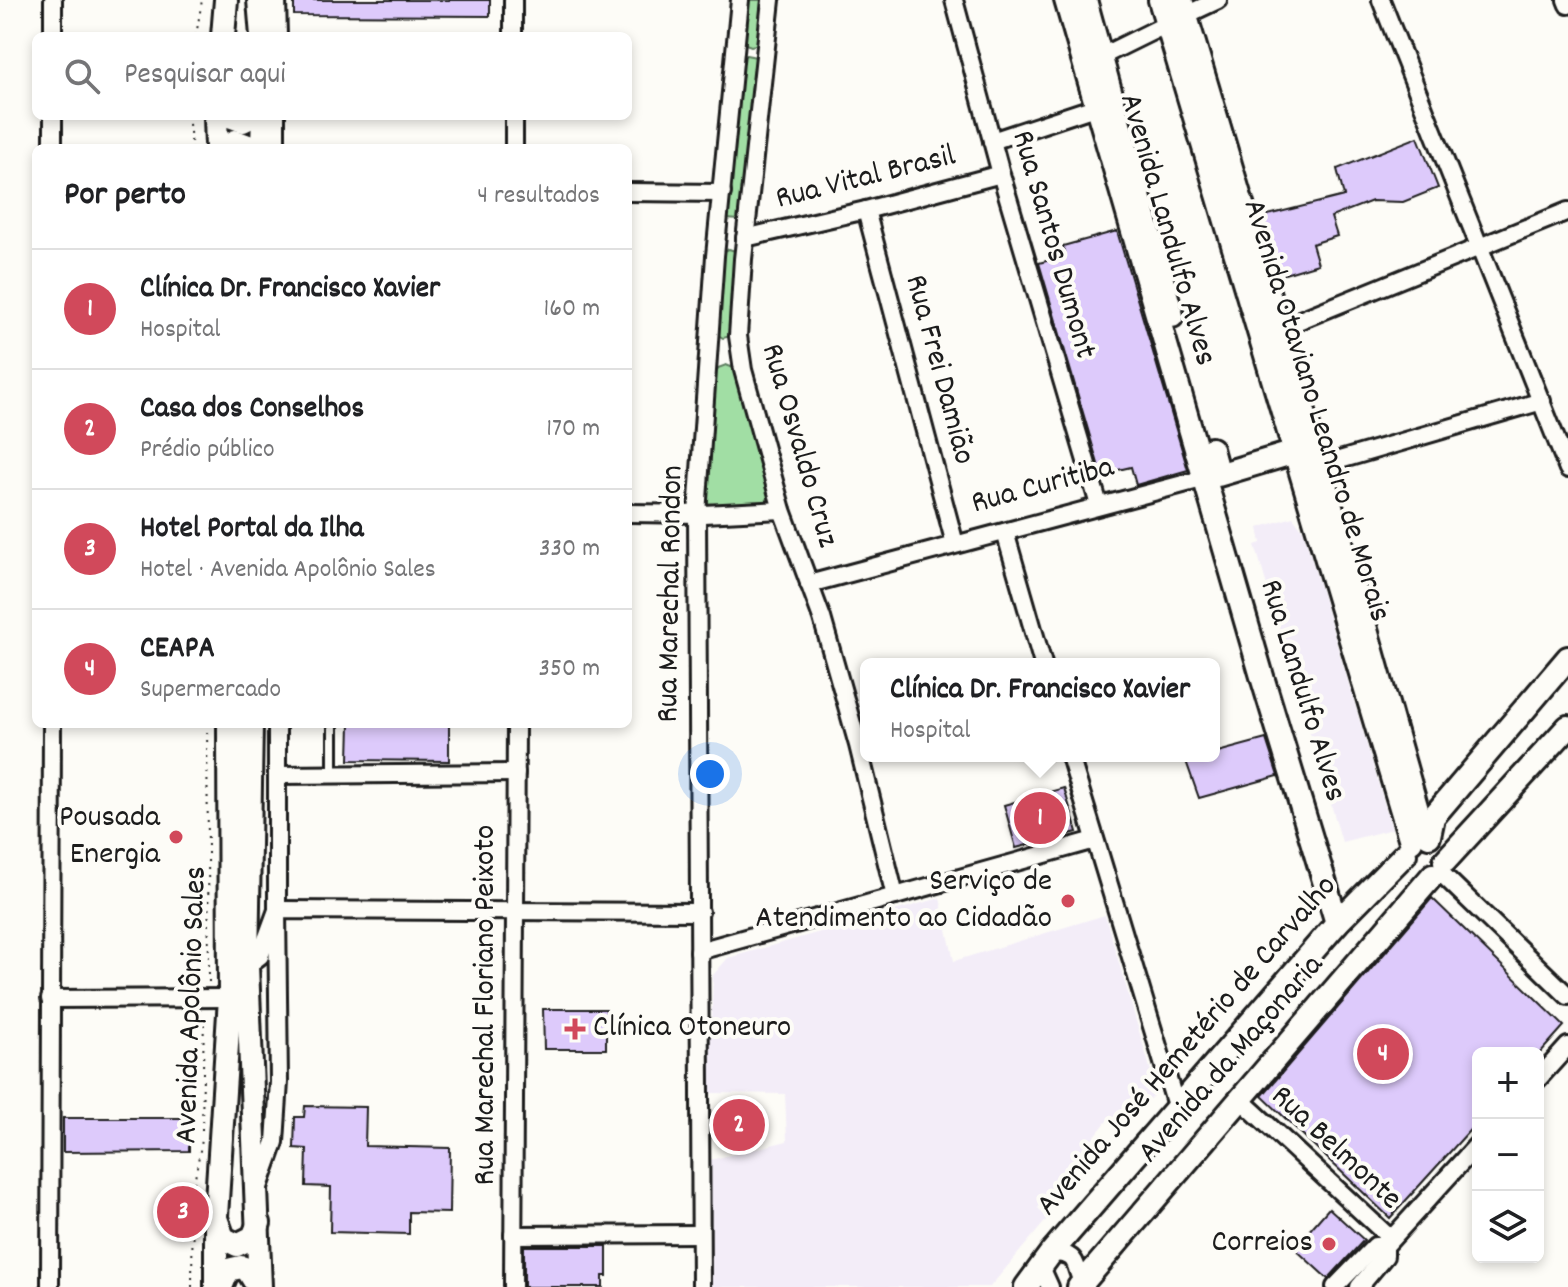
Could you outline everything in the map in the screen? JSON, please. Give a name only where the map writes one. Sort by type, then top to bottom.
[{"type":"street","points":[[53,0],[53,32]]},
{"type":"street","points":[[223,32],[226,0]]},
{"type":"street","points":[[259,0],[269,32]]},
{"type":"street","points":[[270,32],[277,0]]},
{"type":"street","points":[[513,0],[513,32]]},
{"type":"street","name":"Rua Marechal Rondon","points":[[701,1287],[697,514],[715,256],[740,0]]},
{"type":"street","name":"Rua Osvaldo Cruz","points":[[771,0],[745,238],[738,336],[743,370],[782,510],[822,618],[860,753]]},
{"type":"street","name":"Rua Santos Dumont","points":[[954,0],[1001,174],[1099,505]]},
{"type":"street","name":"Avenida Landulfo Alves","points":[[1066,0],[1105,103],[1211,476]]},
{"type":"street","name":"Avenida Landulfo Alves","points":[[1085,0],[1102,56],[1105,103]]},
{"type":"street","name":"Avenida Otaviano Leandro de Morais","points":[[1160,0],[1178,13],[1226,189],[1309,455]]},
{"type":"street","points":[[1102,56],[1178,13],[1218,0]]},
{"type":"street","points":[[1381,0],[1568,469]]},
{"type":"street","points":[[737,29],[744,45],[755,46],[762,42],[768,30]]},
{"type":"street","points":[[733,68],[738,58],[746,53],[757,56],[764,71]]},
{"type":"street","name":"Rua Vital Brasil","points":[[992,141],[1105,103]]},
{"type":"street","points":[[53,120],[53,144]]},
{"type":"street","points":[[216,120],[217,144]]},
{"type":"street","points":[[262,144],[263,120]]},
{"type":"street","points":[[276,120],[276,144]]},
{"type":"street","points":[[514,120],[514,144]]},
{"type":"street","name":"Rua Vital Brasil","points":[[745,238],[1001,174]]},
{"type":"street","name":"Avenida Otaviano Leandro de Morais","points":[[1226,189],[1278,329],[1309,455],[1417,842]]},
{"type":"street","points":[[632,192],[722,193]]},
{"type":"street","name":"Rua Frei Damião","points":[[866,210],[955,544]]},
{"type":"street","points":[[721,211],[729,220],[737,220],[748,212]]},
{"type":"street","points":[[1278,329],[1568,211]]},
{"type":"street","points":[[715,256],[719,247],[728,244],[736,247],[743,259]]},
{"type":"street","points":[[711,335],[724,341],[738,336]]},
{"type":"street","points":[[708,375],[717,360],[727,358],[738,363],[743,370]]},
{"type":"street","name":"Rua Curitiba","points":[[809,584],[1211,476],[1542,401]]},
{"type":"street","name":"Rua Landulfo Alves","points":[[1211,476],[1337,923]]},
{"type":"street","points":[[632,513],[782,510]]},
{"type":"street","points":[[1005,532],[1041,658]]},
{"type":"street","name":"Avenida José Hemetério de Carvalho","points":[[1026,1287],[1047,1269],[1177,1109],[1337,923],[1417,842],[1433,817],[1568,658]]},
{"type":"street","name":"Avenida da Maçonaria","points":[[1083,1286],[1439,869],[1568,727]]},
{"type":"street","points":[[50,1287],[52,728]]},
{"type":"street","name":"Avenida Apolônio Sales","points":[[218,1287],[216,1216],[230,998],[229,728]]},
{"type":"street","name":"Avenida Apolônio Sales","points":[[251,728],[247,966],[259,1287]]},
{"type":"street","name":"Avenida Apolônio Sales","points":[[247,966],[260,956],[277,910],[277,728]]},
{"type":"street","name":"Rua Marechal Floriano Peixoto","points":[[513,1287],[516,728]]},
{"type":"street","name":"Rua Osvaldo Cruz","points":[[862,762],[895,896]]},
{"type":"street","points":[[1072,762],[1177,1109]]},
{"type":"street","points":[[277,775],[516,773]]},
{"type":"street","points":[[699,951],[1095,840]]},
{"type":"street","points":[[1417,842],[1440,843],[1444,848],[1439,869],[1427,877],[1413,873],[1405,861],[1417,842]]},
{"type":"street","points":[[1439,869],[1568,996]]},
{"type":"street","points":[[257,1193],[275,1142],[279,1082],[277,910],[700,912]]},
{"type":"street","points":[[50,999],[230,998]]},
{"type":"street","points":[[1544,1072],[1568,1046]]},
{"type":"street","name":"Rua Belmonte","points":[[1241,1100],[1388,1242]]},
{"type":"street","points":[[1335,1287],[1375,1246],[1388,1242],[1472,1151]]},
{"type":"street","points":[[216,1216],[223,1238],[237,1245],[253,1237],[259,1223]]},
{"type":"street","points":[[513,1235],[700,1234]]},
{"type":"street","points":[[1359,1287],[1385,1256],[1388,1242]]},
{"type":"street","points":[[1047,1269],[1071,1256],[1078,1267],[1083,1286]]},
{"type":"street","points":[[218,1287],[228,1270],[241,1267],[247,1269],[259,1287]]},
{"type":"lane","points":[[333,728],[333,775]]},
{"type":"path","points":[[197,32],[202,0]]},
{"type":"path","points":[[188,120],[192,144]]},
{"type":"shaded area","points":[[1293,517],[1303,530],[1392,829],[1342,842],[1255,545],[1261,543],[1258,528]]},
{"type":"shaded area","points":[[940,898],[954,961],[1105,915],[1157,1092],[1123,1126],[1110,1117],[1038,1208],[1048,1218],[990,1287],[710,1287],[710,1160],[787,1141],[785,1094],[709,1093],[713,975],[728,958]]},
{"type":"green space","points":[[742,0],[769,0],[759,44],[751,46],[743,43]]},
{"type":"green space","points":[[746,55],[756,57],[761,63],[740,220],[726,219],[739,59]]},
{"type":"green space","points":[[729,249],[738,252],[731,336],[723,338],[715,333],[722,252]]},
{"type":"green space","points":[[726,365],[739,370],[770,494],[765,504],[703,504],[701,496],[715,374],[718,368]]},
{"type":"building","points":[[294,0],[490,0],[490,16],[294,15]]},
{"type":"building","points":[[1418,137],[1438,188],[1403,202],[1372,201],[1331,217],[1337,236],[1312,244],[1318,264],[1278,276],[1260,217],[1344,196],[1337,169]]},
{"type":"building","points":[[1117,231],[1188,470],[1136,485],[1131,467],[1101,474],[1039,263],[1065,256],[1063,246]]},
{"type":"building","points":[[350,728],[449,728],[449,761],[349,760]]},
{"type":"building","points":[[1266,739],[1278,776],[1199,798],[1186,762],[1220,762],[1220,751]]},
{"type":"building","points":[[1064,788],[1077,832],[1016,848],[1004,805]]},
{"type":"building","points":[[1432,898],[1564,1026],[1544,1048],[1472,1047],[1472,1128],[1390,1218],[1262,1096]]},
{"type":"building","name":"Clínica Otoneuro","points":[[543,1009],[606,1009],[606,1049],[544,1049]]},
{"type":"building","points":[[305,1106],[366,1107],[365,1146],[450,1148],[449,1213],[409,1212],[409,1234],[330,1232],[331,1187],[306,1186],[307,1149],[294,1148],[295,1117],[304,1117]]},
{"type":"building","points":[[63,1118],[189,1118],[189,1151],[63,1152]]},
{"type":"building","name":"Correios","points":[[1329,1208],[1364,1240],[1328,1279],[1294,1248]]},
{"type":"building","points":[[524,1246],[607,1246],[607,1276],[603,1276],[603,1287],[524,1287]]},
{"type":"place","name":"Clínica Dr. Francisco Xavier","points":[[1040,818]]},
{"type":"place","name":"Pousada Energia","points":[[176,837]]},
{"type":"place","name":"Serviço de Atendimento ao Cidadão","points":[[1068,901]]},
{"type":"place","name":"Clínica Otoneuro","points":[[575,1029]]},
{"type":"place","name":"CEAPA","points":[[1383,1054]]},
{"type":"place","name":"Casa dos Conselhos","points":[[739,1125]]},
{"type":"place","name":"Hotel Portal da Ilha","points":[[183,1212]]},
{"type":"place","name":"Correios","points":[[1329,1244]]}]
